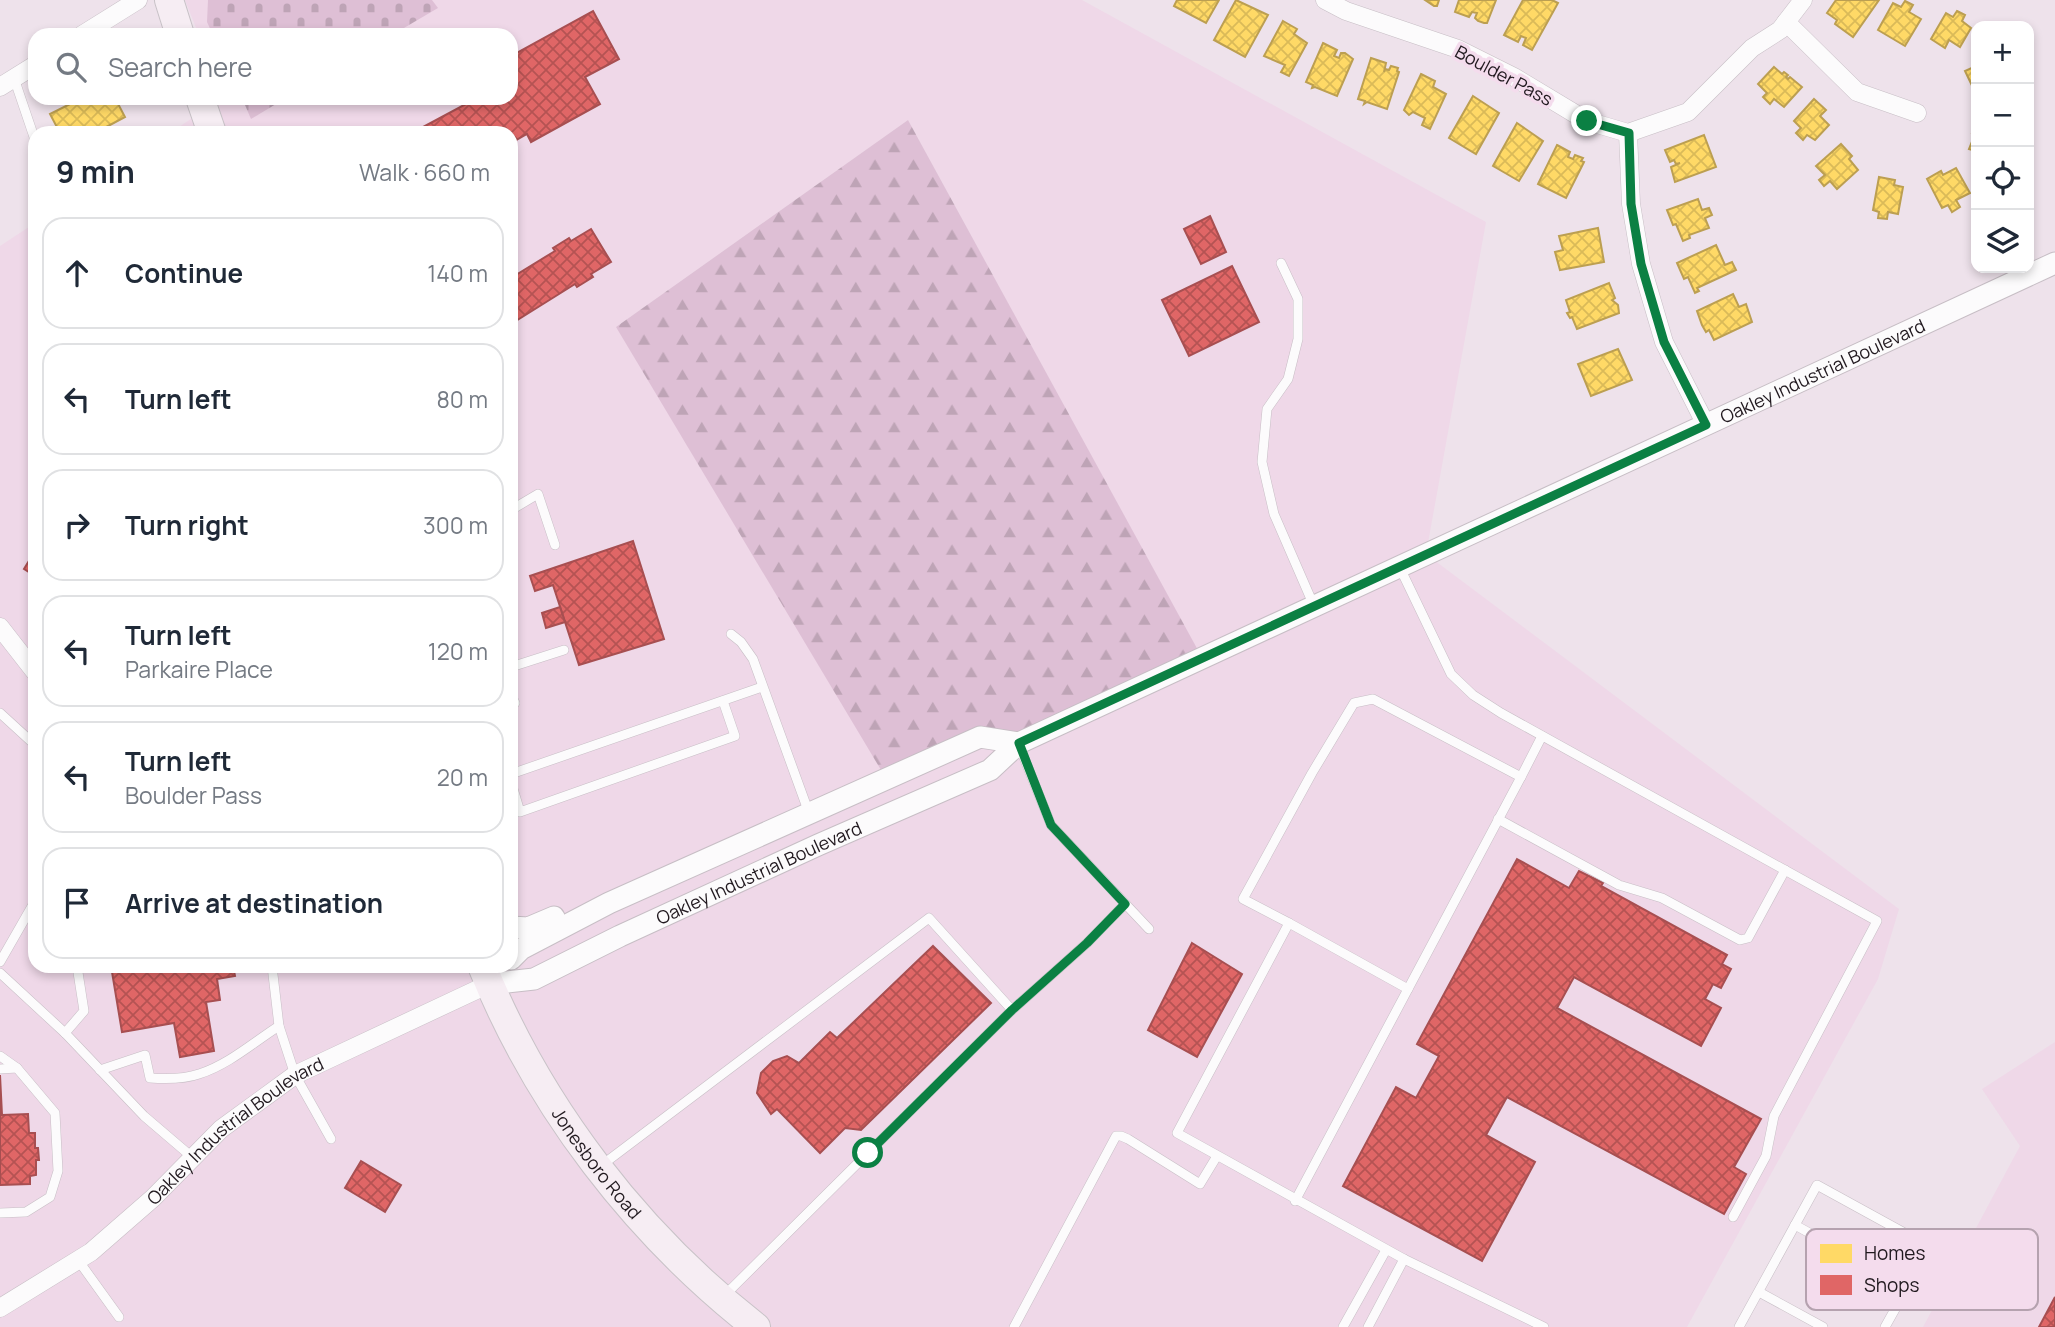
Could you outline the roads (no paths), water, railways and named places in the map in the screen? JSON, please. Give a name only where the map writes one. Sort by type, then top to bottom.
[{"type":"highway","points":[[169,0],[178,28]]},
{"type":"highway","points":[[202,105],[210,126]]},
{"type":"highway","name":"Jonesboro Road","points":[[492,973],[536,1076],[598,1168],[659,1239],[751,1326]]},
{"type":"street","points":[[93,28],[138,0]]},
{"type":"street","name":"Boulder Pass","points":[[1325,0],[1346,11],[1458,48],[1514,77],[1587,121],[1629,133]]},
{"type":"street","points":[[1706,425],[1664,342],[1641,264],[1631,204],[1629,133],[1688,112],[1752,48],[1780,30],[1803,0]]},
{"type":"street","points":[[1786,22],[1857,92],[1917,113]]},
{"type":"street","points":[[7,83],[28,70]]},
{"type":"street","name":"Oakley Industrial Boulevard","points":[[498,973],[534,979],[620,936],[990,770],[1019,743],[2055,263]]},
{"type":"street","points":[[0,627],[28,663]]},
{"type":"street","name":"Oakley Industrial Boulevard","points":[[518,951],[609,903],[980,737],[1019,743]]},
{"type":"street","points":[[518,927],[528,928],[681,856],[703,861]]},
{"type":"street","name":"Oakley Industrial Boulevard","points":[[0,1308],[91,1252],[153,1198],[192,1157],[244,1110],[295,1075],[490,973]]},
{"type":"lane","points":[[7,83],[28,126]]},
{"type":"lane","points":[[1281,263],[1298,299],[1298,339],[1288,379],[1267,409],[1262,462],[1278,525],[1314,606]]},
{"type":"lane","points":[[518,506],[538,494],[555,545]]},
{"type":"lane","points":[[1399,567],[1451,674],[1473,695],[1877,921],[1774,1116],[1766,1156],[1733,1217]]},
{"type":"lane","points":[[731,634],[741,642],[752,659],[810,813]]},
{"type":"lane","points":[[518,665],[564,650]]},
{"type":"lane","points":[[518,773],[762,687]]},
{"type":"lane","points":[[1408,989],[1243,899],[1354,703],[1373,699],[1521,777]]},
{"type":"lane","points":[[518,805],[520,812],[735,736],[723,701]]},
{"type":"lane","points":[[0,713],[28,739]]},
{"type":"lane","points":[[1295,1200],[1542,736]]},
{"type":"lane","points":[[1019,743],[1051,825],[1149,929]]},
{"type":"lane","points":[[1498,819],[1619,885],[1662,898],[1740,940],[1748,938],[1786,870]]},
{"type":"lane","points":[[722,1299],[744,1274],[1012,1010],[1087,943],[1125,904]]},
{"type":"lane","points":[[0,962],[28,913]]},
{"type":"lane","points":[[598,1168],[929,918],[1012,1010]]},
{"type":"lane","points":[[1289,923],[1177,1133],[1386,1250],[1544,1327]]},
{"type":"lane","points":[[0,973],[65,1033],[144,1116],[192,1157]]},
{"type":"lane","points":[[65,1033],[84,1012],[78,973]]},
{"type":"lane","points":[[273,973],[279,1026],[295,1075],[331,1139]]},
{"type":"lane","points":[[100,1070],[145,1055],[150,1078],[199,1075],[230,1059],[279,1026]]},
{"type":"lane","points":[[0,1056],[17,1068],[55,1113],[58,1171],[50,1197],[26,1212],[0,1213]]},
{"type":"lane","points":[[0,1069],[17,1068]]},
{"type":"lane","points":[[1014,1327],[1116,1136],[1128,1139],[1200,1184],[1217,1156]]},
{"type":"lane","points":[[1739,1327],[1817,1185],[1897,1229]]},
{"type":"lane","points":[[1795,1225],[1806,1231]]},
{"type":"lane","points":[[1343,1327],[1386,1250]]},
{"type":"lane","points":[[1368,1327],[1404,1259]]},
{"type":"lane","points":[[78,1260],[118,1317]]},
{"type":"lane","points":[[1759,1292],[1823,1327]]},
{"type":"lane","points":[[1885,1327],[1895,1310]]}]
